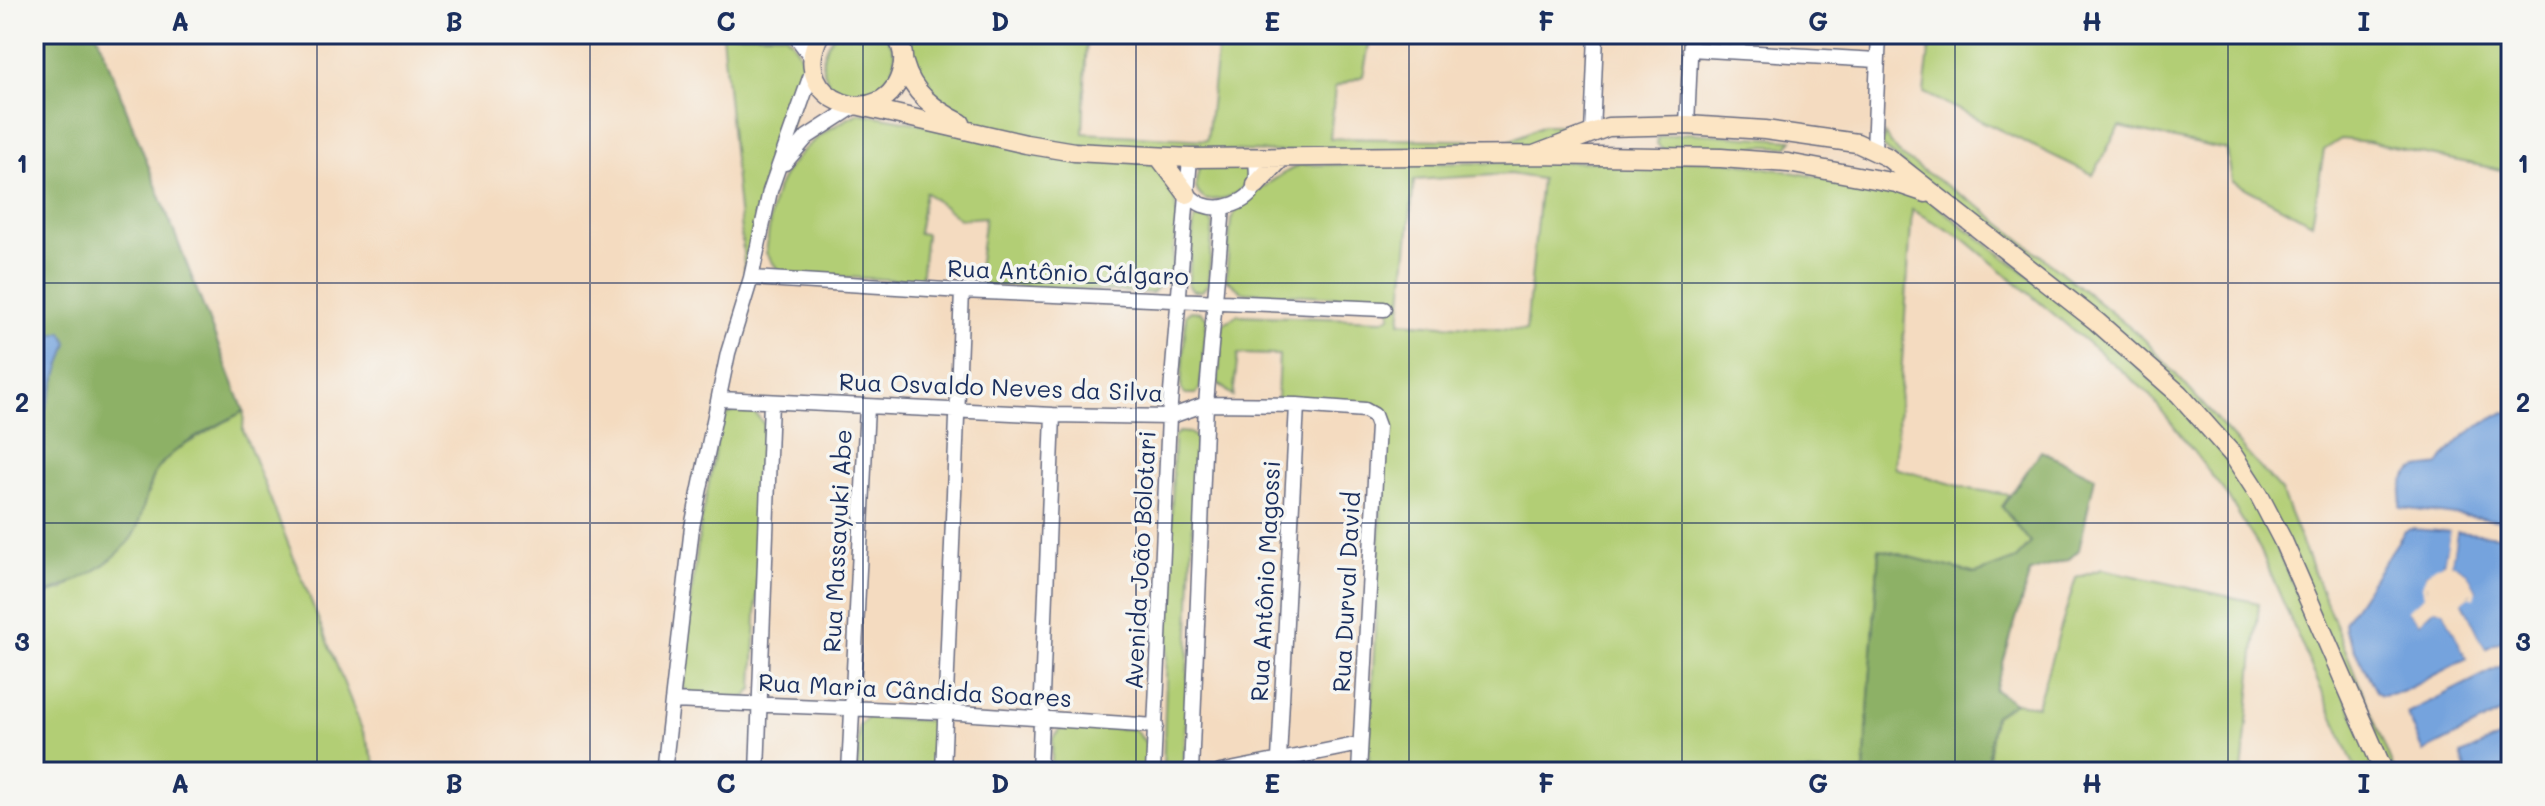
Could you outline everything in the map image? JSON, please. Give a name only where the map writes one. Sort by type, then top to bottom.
[{"type":"main road","points":[[820,34],[812,64],[822,89],[830,97],[1026,144],[1074,152],[1190,158],[1534,155],[1721,158],[1803,166],[1896,183],[1936,197]]},
{"type":"main road","points":[[895,34],[900,42],[908,76],[928,102],[941,113],[982,133]]},
{"type":"main road","points":[[858,106],[877,102],[891,92],[900,78],[904,61]]},
{"type":"main road","points":[[1534,155],[1608,127],[1687,125],[1765,130],[1857,143],[1874,149],[2108,331],[2179,394],[2233,455],[2283,541],[2384,772]]},
{"type":"main road","points":[[1653,126],[1653,157]]},
{"type":"main road","points":[[1721,158],[1740,152],[1792,152],[1796,148],[1798,135]]},
{"type":"main road","points":[[1159,157],[1187,194]]},
{"type":"main road","points":[[1256,185],[1282,157]]},
{"type":"street","points":[[664,772],[692,527],[728,353],[751,278],[770,191],[812,64],[794,34]]},
{"type":"street","points":[[1592,134],[1596,34]]},
{"type":"street","points":[[1874,149],[1879,34]]},
{"type":"street","points":[[1687,125],[1691,42],[1877,60]]},
{"type":"street","points":[[770,191],[786,160],[807,137],[858,106]]},
{"type":"street","points":[[1187,194],[1203,205],[1223,207],[1236,204],[1248,196],[1256,185],[1256,157]]},
{"type":"street","name":"Avenida João Bolotari","points":[[1153,772],[1169,417],[1190,158]]},
{"type":"street","points":[[1191,772],[1206,404],[1223,207]]},
{"type":"street","name":"Rua Antônio Cálgaro","points":[[751,278],[962,291],[1384,309]]},
{"type":"street","points":[[943,772],[962,291]]},
{"type":"street","name":"Rua Osvaldo Neves da Silva","points":[[720,399],[1053,415],[1169,417],[1206,404],[1297,405],[1365,410],[1374,415]]},
{"type":"street","points":[[757,772],[771,402]]},
{"type":"street","name":"Rua Antônio Magossi","points":[[1279,759],[1297,405]]},
{"type":"street","name":"Rua Massayuki Abe","points":[[849,772],[867,407]]},
{"type":"street","points":[[1039,772],[1053,415]]},
{"type":"street","name":"Rua Durval David","points":[[1359,772],[1378,426],[1374,415]]},
{"type":"street","name":"Rua Maria Cândida Soares","points":[[672,701],[944,712],[1156,726]]},
{"type":"street","points":[[1220,772],[1360,744]]},
{"type":"green space","points":[[34,34],[97,34],[244,411],[195,438],[161,464],[151,481],[135,532],[116,555],[76,581],[34,597],[34,443],[68,343],[50,336],[34,350]]},
{"type":"green space","points":[[722,34],[785,34],[800,54],[804,72],[745,274]]},
{"type":"green space","points":[[835,34],[884,34],[890,42],[894,50],[894,64],[879,93],[854,98],[834,89],[828,81],[824,72],[824,53]]},
{"type":"green space","points":[[907,34],[1087,34],[1083,133],[1207,140],[1219,34],[1371,34],[1363,76],[1335,87],[1330,138],[1510,141],[1543,125],[1582,125],[1569,134],[1531,149],[1285,152],[1076,147],[983,128],[946,110],[920,75]]},
{"type":"green space","points":[[1931,34],[2511,34],[2511,172],[2341,139],[2324,150],[2312,223],[2232,181],[2227,150],[2119,127],[2093,175],[1924,93]]},
{"type":"green space","points":[[859,113],[1156,165],[1174,190],[1177,215],[1171,277],[1151,293],[976,284],[985,217],[960,219],[925,192],[918,233],[926,234],[921,281],[781,274],[766,253],[772,206],[782,178],[810,144]]},
{"type":"green space","points":[[1689,133],[1793,140],[1787,147],[1761,146],[1720,151],[1663,149],[1657,144],[1658,137]]},
{"type":"green space","points":[[1884,134],[1901,156],[1984,210],[2144,339],[2281,491],[2395,772],[2389,772],[2236,453],[1882,146]]},
{"type":"green space","points":[[1721,160],[1922,195],[2096,326],[2207,432],[2254,500],[2380,772],[2357,772],[2260,549],[2226,494],[2148,393],[1964,239],[1912,210],[1895,468],[1970,489],[2010,495],[2002,507],[2031,543],[2016,559],[1976,574],[1879,549],[1864,772],[1368,772],[1385,427],[1381,411],[1371,403],[1277,398],[1279,355],[1238,354],[1233,396],[1218,383],[1223,324],[1237,315],[1383,320],[1390,316],[1391,306],[1384,299],[1242,292],[1226,279],[1231,219],[1262,188],[1300,165]],"holes":[[[1510,174],[1541,179],[1526,331],[1400,322],[1414,180]]]},
{"type":"green space","points":[[1248,163],[1246,181],[1232,196],[1206,200],[1198,193],[1196,185],[1200,165]]},
{"type":"green space","points":[[1198,217],[1208,217],[1213,225],[1208,284],[1202,291],[1193,291],[1188,285],[1194,221]]},
{"type":"green space","points":[[1191,311],[1201,312],[1207,318],[1200,388],[1196,394],[1185,394],[1181,388],[1186,315]]},
{"type":"green space","points":[[737,410],[755,413],[764,424],[753,689],[746,697],[708,698],[690,693],[680,680],[700,528],[720,425],[728,414]]},
{"type":"green space","points":[[244,411],[243,430],[379,772],[34,772],[34,597],[64,589],[134,533],[155,473],[171,453]]},
{"type":"green space","points":[[1179,432],[1190,433],[1196,438],[1184,769],[1182,772],[1163,772],[1174,436]]},
{"type":"green space","points":[[2041,451],[2095,477],[2079,550],[2068,560],[2030,572],[1995,690],[2015,703],[1994,716],[1986,772],[1864,772],[1879,549],[1976,574],[2016,559],[2031,543],[2002,507]]},
{"type":"green space","points":[[2102,569],[2259,603],[2242,772],[1986,772],[1994,716],[2015,703],[2037,706],[2076,578]]},
{"type":"green space","points":[[868,717],[933,721],[939,728],[937,772],[857,772],[859,726]]},
{"type":"green space","points":[[1063,727],[1134,729],[1147,744],[1148,772],[1051,772],[1053,738]]},
{"type":"water","points":[[62,332],[68,343],[34,443],[34,350],[50,336]]},
{"type":"water","points":[[2505,412],[2511,413],[2511,522],[2400,508],[2405,478],[2413,470],[2439,465],[2468,433]]},
{"type":"water","points":[[2405,531],[2451,532],[2444,563],[2426,574],[2425,596],[2409,611],[2420,622],[2435,608],[2444,611],[2467,658],[2402,692],[2381,695],[2376,691],[2345,630],[2344,622]]},
{"type":"water","points":[[2457,532],[2511,537],[2511,636],[2485,649],[2462,601],[2476,590],[2467,573],[2451,563]]},
{"type":"water","points":[[2511,661],[2511,708],[2424,752],[2407,713]]},
{"type":"water","points":[[2511,732],[2511,766],[2495,772],[2467,772],[2461,755]]},
{"type":"pier","points":[[2451,528],[2457,528],[2451,563],[2467,573],[2476,590],[2474,599],[2468,597],[2462,602],[2487,653],[2482,651],[2458,603],[2472,591],[2456,569],[2447,566],[2432,573],[2426,586],[2428,598],[2414,611],[2420,617],[2434,604],[2447,608],[2471,657],[2469,662],[2444,611],[2435,608],[2420,622],[2408,610],[2424,596],[2422,586],[2426,574],[2444,563]]}]
